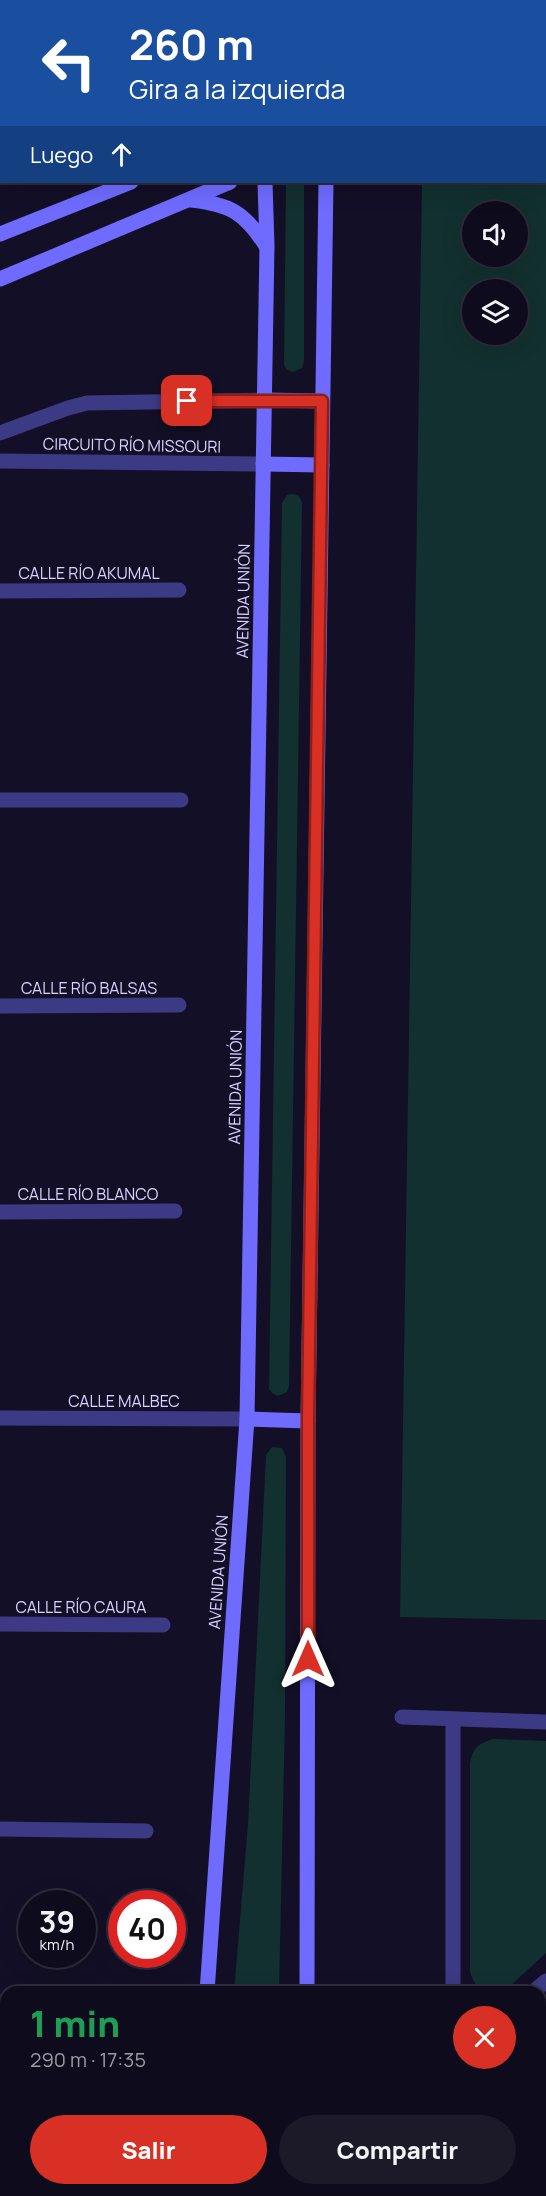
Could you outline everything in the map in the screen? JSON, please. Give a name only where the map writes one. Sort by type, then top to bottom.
[{"type":"street","points":[[0,234],[128,183]]},
{"type":"street","points":[[0,279],[228,183]]},
{"type":"street","name":"AVENIDA UNIÓN","points":[[207,1986],[247,1419],[267,246],[265,183]]},
{"type":"street","points":[[307,1986],[308,1420],[326,183]]},
{"type":"street","points":[[191,200],[215,202],[236,212],[254,226],[267,246]]},
{"type":"street","points":[[264,400],[322,401]]},
{"type":"street","name":"CIRCUITO RÍO MISSOURI","points":[[0,433],[77,405],[264,400]]},
{"type":"street","name":"CIRCUITO RÍO MISSOURI","points":[[0,461],[263,465]]},
{"type":"street","points":[[263,465],[322,465]]},
{"type":"street","name":"CALLE RÍO AKUMAL","points":[[0,591],[179,590]]},
{"type":"street","points":[[0,800],[181,800]]},
{"type":"street","name":"CALLE RÍO BALSAS","points":[[0,1006],[179,1005]]},
{"type":"street","name":"CALLE RÍO BLANCO","points":[[0,1212],[175,1211]]},
{"type":"street","name":"CALLE MALBEC","points":[[0,1418],[247,1419]]},
{"type":"street","points":[[247,1419],[308,1420]]},
{"type":"street","name":"CALLE RÍO CAURA","points":[[0,1624],[163,1625]]},
{"type":"street","points":[[402,1717],[546,1722]]},
{"type":"street","points":[[453,1719],[453,1986]]},
{"type":"street","points":[[0,1829],[146,1831]]},
{"type":"green space","points":[[286,183],[303,183],[304,362],[302,368],[293,372],[287,370],[284,365]]},
{"type":"green space","points":[[422,183],[546,183],[546,1620],[400,1617]]},
{"type":"green space","points":[[287,495],[299,496],[302,502],[289,1386],[287,1392],[278,1396],[269,1389],[282,503]]},
{"type":"green space","points":[[272,1447],[282,1448],[286,1457],[285,1718],[279,1986],[234,1986],[248,1824],[266,1455]]},
{"type":"green space","points":[[494,1739],[546,1741],[546,1953],[510,1986],[477,1986],[470,1972],[470,1764],[472,1754],[484,1742]]},
{"type":"route","points":[[187,401],[322,401],[308,1420],[308,1659]]}]
